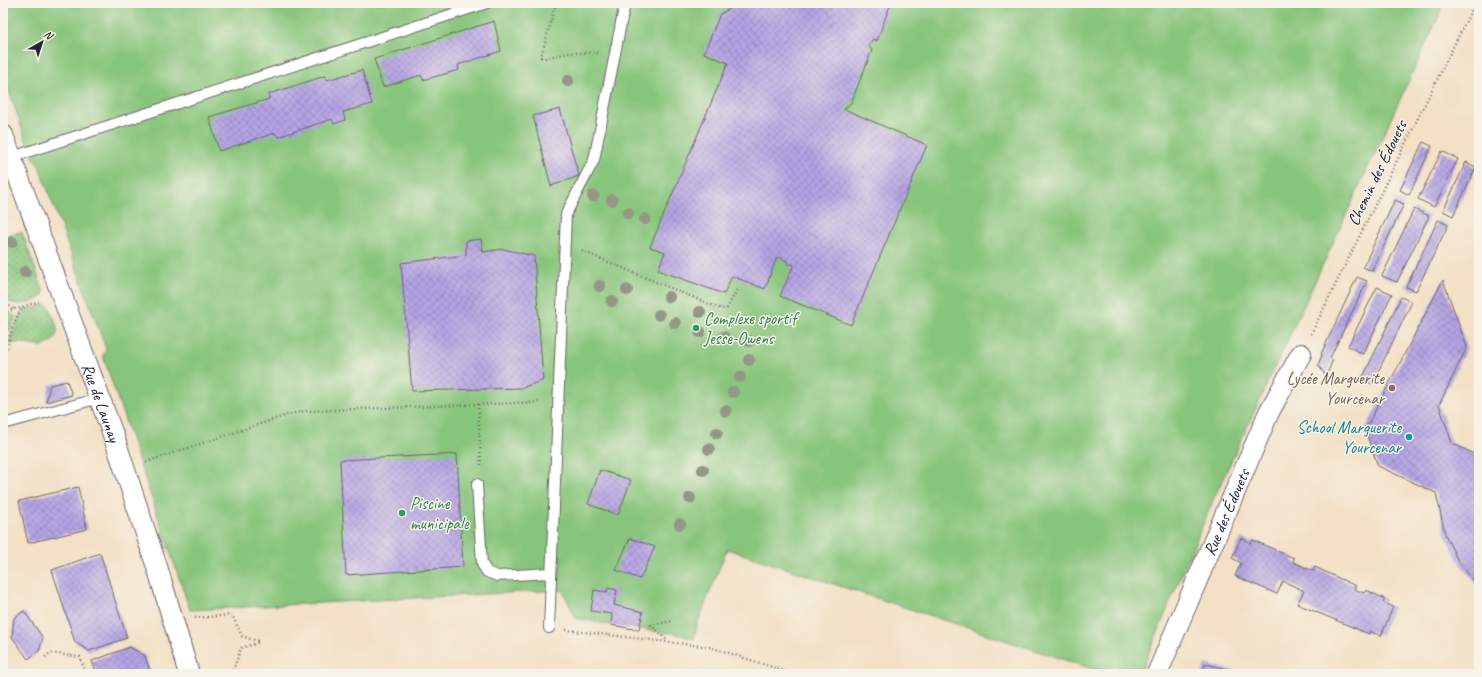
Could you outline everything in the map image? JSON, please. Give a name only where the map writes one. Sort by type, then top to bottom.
[{"type":"street","name":"Rue de Launay","points":[[3,135],[100,398],[158,570],[189,674]]},
{"type":"street","name":"Rue des Édouets","points":[[1157,674],[1269,412],[1301,354]]},
{"type":"lane","points":[[12,157],[487,3]]},
{"type":"lane","points":[[549,628],[551,591],[550,573],[566,214],[594,160],[626,3]]},
{"type":"lane","points":[[7,423],[100,398]]},
{"type":"lane","points":[[477,484],[482,564],[487,572],[497,576],[550,573]]},
{"type":"path","points":[[556,3],[541,57],[544,58],[569,53],[588,54],[616,52]]},
{"type":"path","name":"Chemin des Édouets","points":[[1301,354],[1475,3]]},
{"type":"path","points":[[564,245],[720,309],[727,308],[738,288]]},
{"type":"path","points":[[3,312],[24,307],[62,294]]},
{"type":"path","points":[[3,301],[14,309]]},
{"type":"path","points":[[8,348],[8,337],[20,311],[24,307]]},
{"type":"path","points":[[145,462],[290,414],[306,411],[558,402]]},
{"type":"path","points":[[477,484],[482,475],[478,404]]},
{"type":"path","points":[[173,620],[232,615],[242,636],[260,642],[241,648],[232,674]]},
{"type":"path","points":[[666,639],[651,625],[673,621]]},
{"type":"path","points":[[549,628],[710,647],[794,674]]},
{"type":"path","points":[[45,657],[50,654],[80,657],[86,674]]},
{"type":"green space","name":"Complexe sportif Jesse-Owens","points":[[3,3],[1445,3],[1214,498],[1140,674],[1108,674],[727,549],[697,624],[694,639],[677,634],[611,625],[576,618],[562,590],[190,610],[103,356],[106,349],[39,166],[30,152],[3,73]]},
{"type":"green space","points":[[22,232],[44,293],[36,300],[25,304],[19,304],[7,302],[3,299],[3,236]]},
{"type":"green space","points":[[46,305],[49,307],[55,320],[57,331],[55,338],[50,343],[43,346],[20,343],[13,343],[9,345],[9,341],[23,310]]},
{"type":"green space","points":[[10,313],[16,317],[10,330],[3,333],[3,315]]},
{"type":"building","points":[[737,3],[891,3],[877,41],[873,39],[868,46],[872,50],[851,103],[844,109],[927,145],[851,325],[780,296],[794,264],[787,264],[787,261],[777,257],[765,289],[732,276],[724,294],[658,270],[665,252],[650,247],[728,63],[704,53],[720,14],[737,5]]},
{"type":"building","points":[[494,21],[501,51],[458,65],[459,70],[423,80],[421,75],[383,87],[374,59]]},
{"type":"building","points":[[362,70],[372,104],[343,112],[345,120],[334,124],[332,119],[278,137],[275,133],[219,151],[209,117],[269,99],[269,94],[325,76],[327,80]]},
{"type":"building","points":[[560,109],[579,176],[551,186],[533,116]]},
{"type":"building","points":[[1423,142],[1432,146],[1409,195],[1400,190]]},
{"type":"building","points":[[1442,151],[1458,159],[1434,207],[1418,199]]},
{"type":"building","points":[[1466,162],[1476,167],[1453,216],[1443,211]]},
{"type":"building","points":[[1395,200],[1404,204],[1372,271],[1363,267]]},
{"type":"building","points":[[1414,209],[1429,216],[1397,282],[1382,276]]},
{"type":"building","points":[[1438,220],[1448,225],[1416,291],[1406,287]]},
{"type":"building","points":[[481,239],[483,252],[503,249],[534,256],[543,380],[522,388],[412,391],[401,263],[466,255],[466,241]]},
{"type":"building","points":[[1357,277],[1367,281],[1330,358],[1333,360],[1326,376],[1318,365],[1322,355],[1321,354]]},
{"type":"building","name":"School Marguerite Yourcenar","points":[[1443,280],[1467,347],[1439,405],[1452,443],[1474,454],[1479,450],[1479,587],[1458,561],[1445,534],[1436,493],[1378,466],[1365,430]]},
{"type":"building","points":[[1377,287],[1392,294],[1363,354],[1348,346]]},
{"type":"building","points":[[1401,297],[1412,302],[1372,384],[1362,379]]},
{"type":"building","points":[[67,381],[72,395],[46,402],[50,385]]},
{"type":"building","name":"Piscine municipale","points":[[457,454],[463,567],[346,575],[340,460]]},
{"type":"building","points":[[600,470],[631,480],[618,515],[588,504]]},
{"type":"building","points":[[78,487],[87,529],[28,543],[19,501]]},
{"type":"building","points":[[630,538],[655,547],[640,579],[616,570]]},
{"type":"building","points":[[1241,538],[1251,543],[1253,540],[1294,558],[1293,562],[1313,571],[1315,567],[1356,586],[1354,589],[1364,593],[1366,590],[1385,599],[1383,602],[1393,607],[1381,636],[1370,631],[1369,634],[1297,604],[1304,591],[1283,581],[1277,594],[1235,576],[1241,563],[1232,558]]},
{"type":"building","points":[[100,553],[127,638],[89,651],[75,642],[52,570]]},
{"type":"building","points":[[608,588],[617,590],[614,605],[643,612],[639,630],[611,625],[612,614],[591,611],[594,590],[607,592]]},
{"type":"building","points":[[24,611],[43,638],[39,651],[28,659],[12,637],[14,618]]},
{"type":"building","points":[[130,647],[145,656],[151,674],[97,674],[92,661]]},
{"type":"building","points":[[1205,664],[1247,673],[1202,674]]},
{"type":"building","points":[[31,672],[33,674],[22,674],[22,673]]},
{"type":"place","name":"Complexe sportif Jesse-Owens","points":[[696,328]]},
{"type":"place","name":"Lycée Marguerite Yourcenar","points":[[1392,388]]},
{"type":"place","name":"School Marguerite Yourcenar","points":[[1409,437]]},
{"type":"place","name":"Piscine municipale","points":[[402,513]]}]
